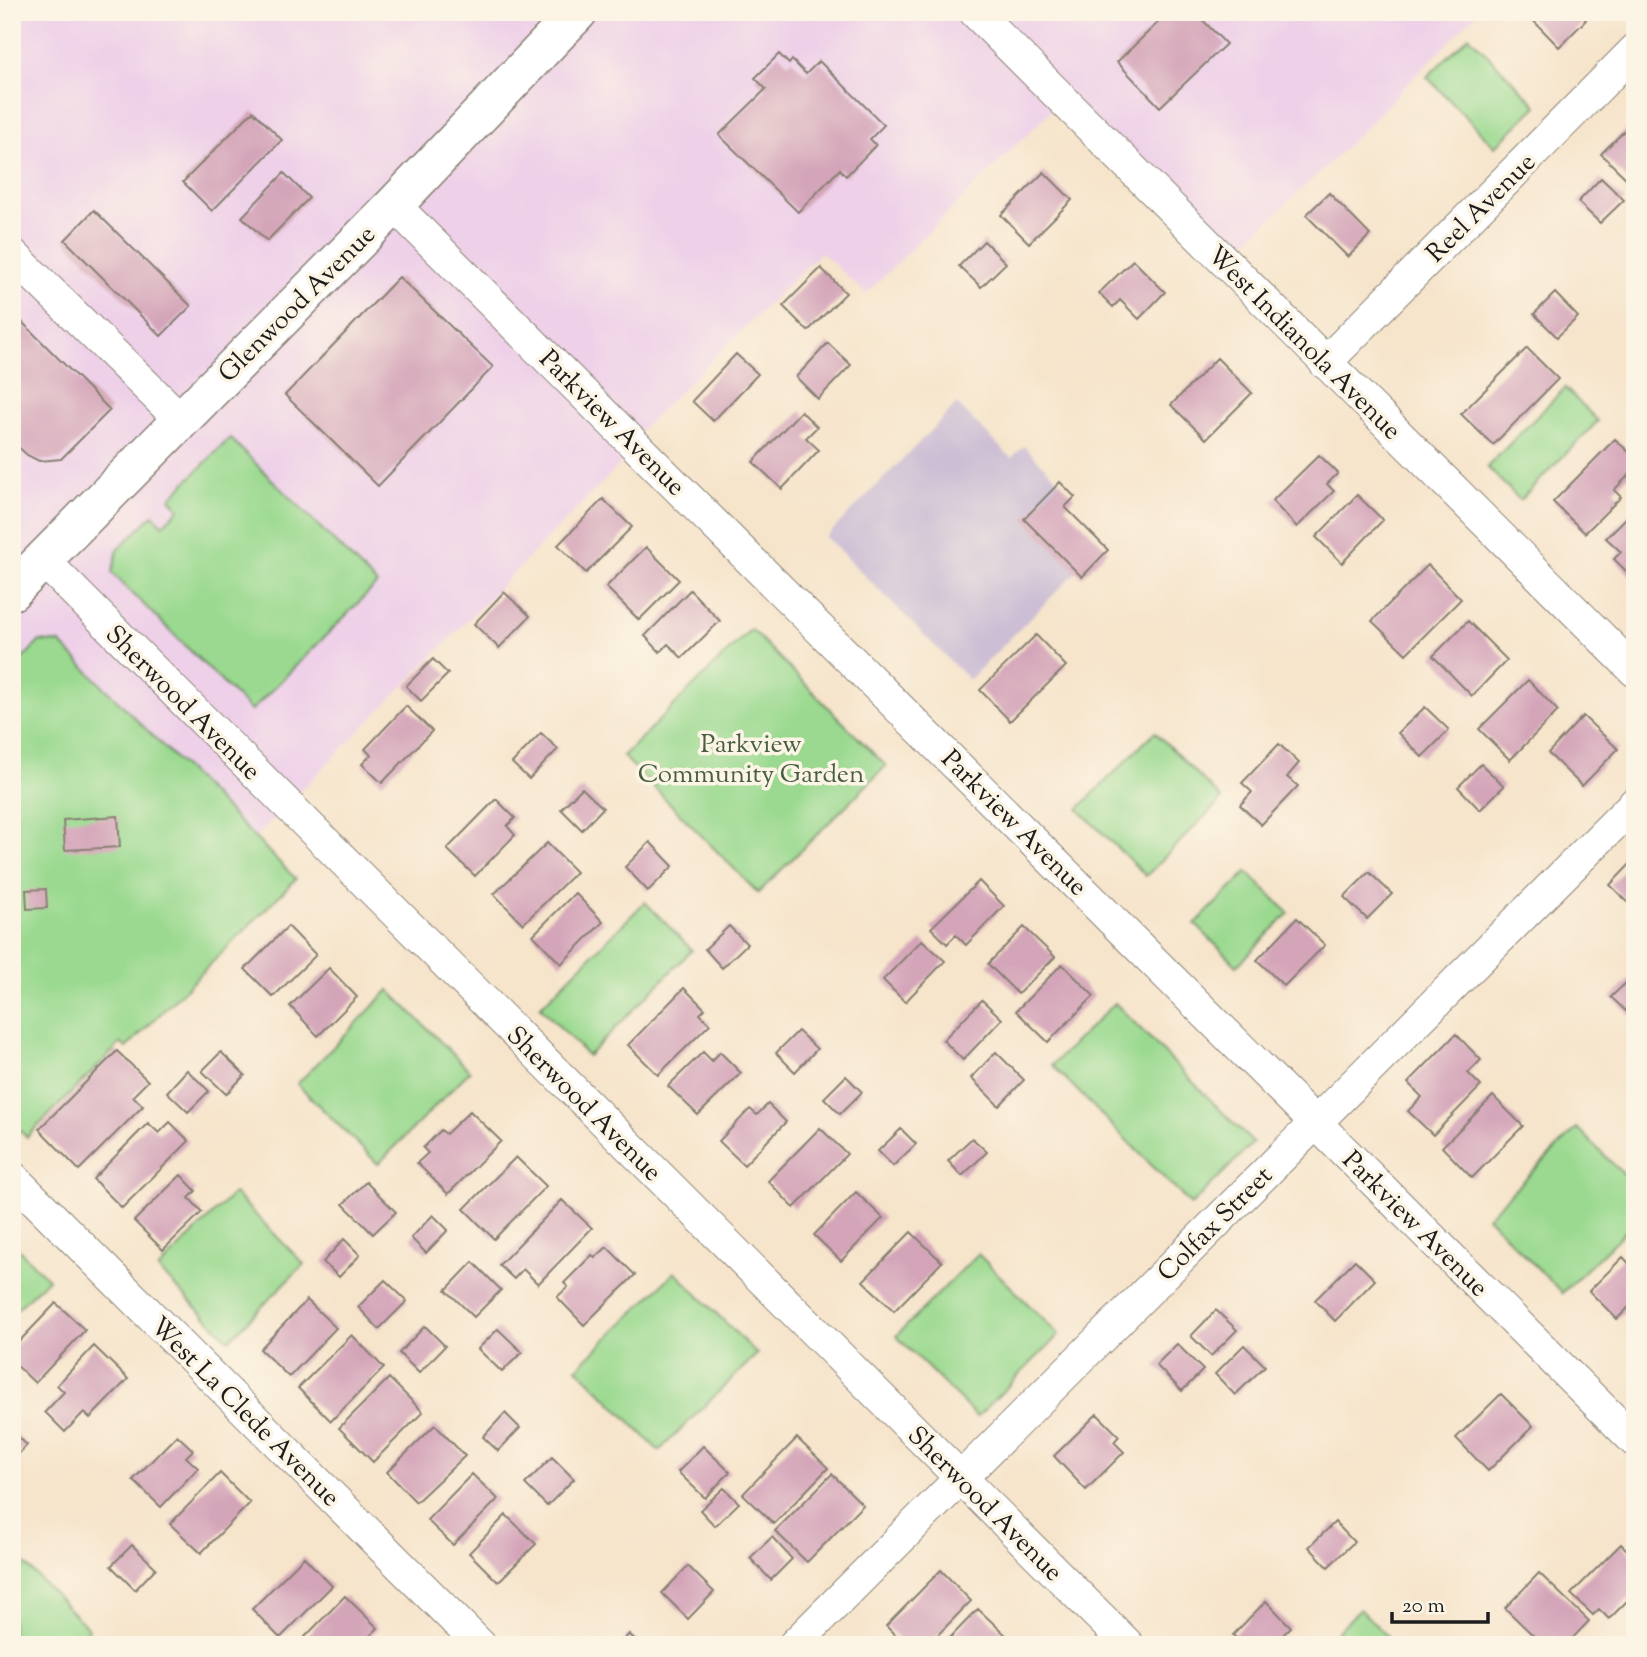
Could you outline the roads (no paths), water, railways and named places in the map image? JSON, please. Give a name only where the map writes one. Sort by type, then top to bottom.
[{"type":"main road","name":"Glenwood Avenue","points":[[12,591],[394,205],[578,12]]},
{"type":"street","name":"West Indianola Avenue","points":[[975,12],[1635,671]]},
{"type":"street","name":"Reel Avenue","points":[[1325,363],[1635,50]]},
{"type":"street","name":"Parkview Avenue","points":[[394,205],[1635,1441]]},
{"type":"street","points":[[12,254],[180,419]]},
{"type":"street","name":"Sherwood Avenue","points":[[43,560],[1128,1645]]},
{"type":"street","name":"Colfax Street","points":[[794,1645],[1635,803]]},
{"type":"street","name":"West La Clede Avenue","points":[[12,1177],[480,1645]]},
{"type":"park label","name":"Parkview Community Garden","points":[[751,758]]}]
